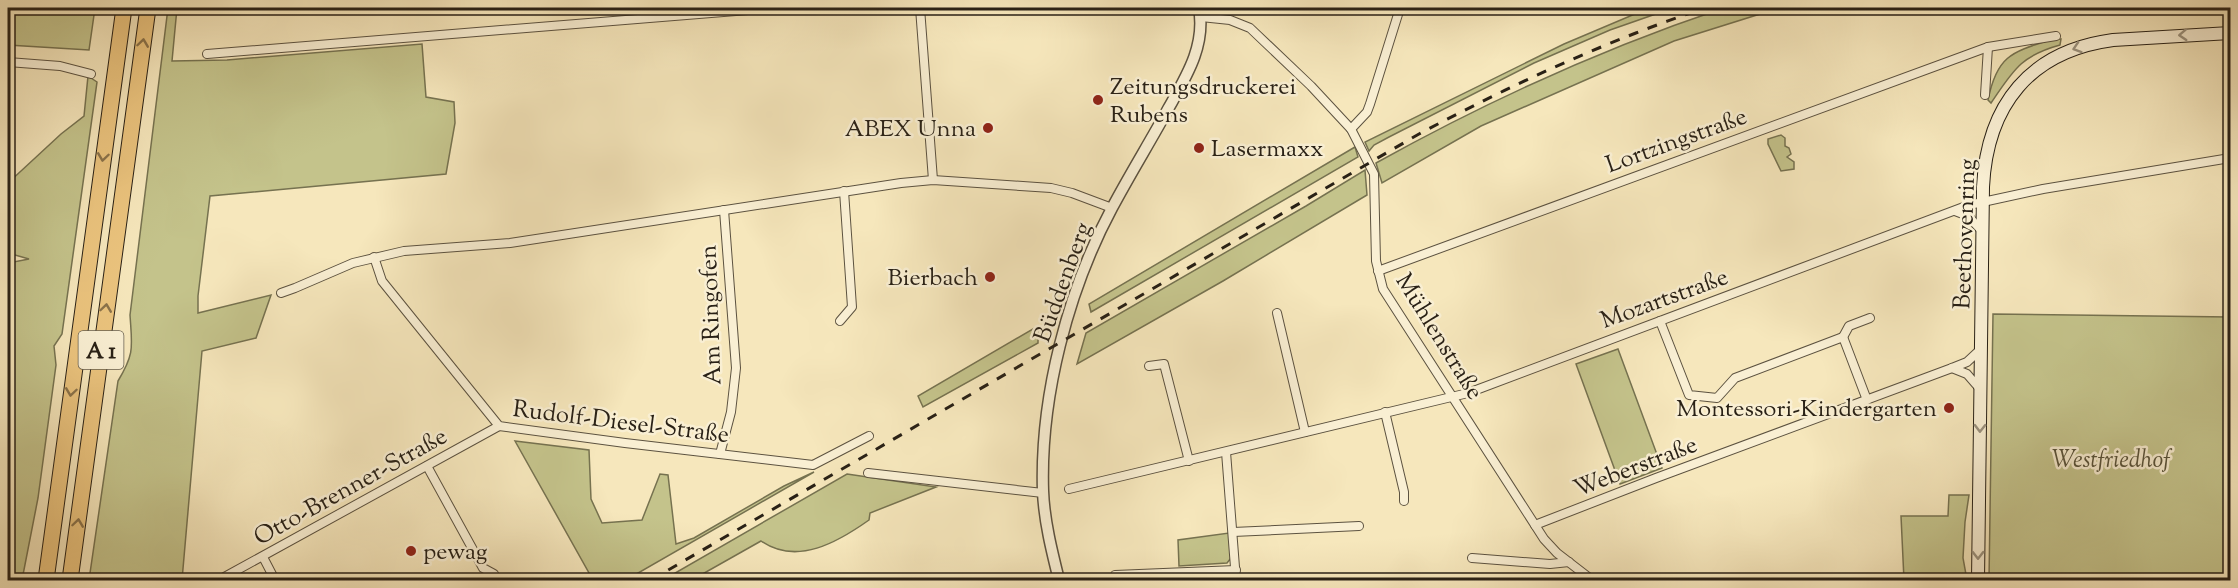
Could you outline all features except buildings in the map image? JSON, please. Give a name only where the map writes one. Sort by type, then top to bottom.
[{"type":"highway","name":"A 1","points":[[46,580],[124,8]]},
{"type":"highway","name":"A 1","points":[[70,580],[148,8]]},
{"type":"main road","name":"Beethovenring","points":[[1978,580],[1983,201],[1987,154],[1996,122],[2013,93],[2037,68],[2065,52],[2097,42],[2230,33]]},
{"type":"street","points":[[207,54],[772,8]]},
{"type":"street","points":[[920,8],[933,180]]},
{"type":"street","points":[[1351,129],[1367,112],[1401,8]]},
{"type":"street","name":"Mühlenstraße","points":[[1200,12],[1250,28],[1311,86],[1351,129],[1374,174],[1378,271],[1388,298],[1454,396],[1544,539],[1592,580]]},
{"type":"street","name":"Büddenberg","points":[[1059,580],[1043,493],[1046,417],[1058,353],[1078,288],[1112,208],[1186,78],[1200,35],[1200,12]]},
{"type":"street","name":"Lortzingstraße","points":[[1378,271],[1988,47],[2056,36]]},
{"type":"street","points":[[1985,95],[1988,47]]},
{"type":"street","points":[[8,62],[60,66],[91,74]]},
{"type":"street","name":"Mozartstraße","points":[[1069,489],[1468,393],[1983,201],[2230,158]]},
{"type":"street","points":[[281,293],[353,263],[374,257],[404,252],[510,243],[844,190],[933,180],[1051,188],[1112,208]]},
{"type":"street","points":[[840,321],[852,307],[844,190]]},
{"type":"street","name":"Am Ringofen","points":[[720,454],[731,412],[736,368],[724,210]]},
{"type":"street","points":[[1954,211],[1968,216],[1983,231]]},
{"type":"street","name":"Rudolf-Diesel-Straße","points":[[374,257],[382,281],[499,426],[813,465],[869,436]]},
{"type":"street","points":[[1277,313],[1305,432]]},
{"type":"street","points":[[1660,321],[1689,395],[1717,398],[1735,378],[1843,337],[1849,326],[1870,318]]},
{"type":"street","points":[[1843,337],[1867,400]]},
{"type":"street","name":"Weberstraße","points":[[1534,525],[1952,368],[1967,362],[1981,350]]},
{"type":"street","points":[[1149,366],[1164,364],[1189,461]]},
{"type":"street","points":[[1952,368],[1967,374],[1981,390]]},
{"type":"street","points":[[1385,412],[1404,492],[1404,501]]},
{"type":"street","name":"Otto-Brenner-Straße","points":[[219,580],[499,426]]},
{"type":"street","points":[[1226,452],[1236,580]]},
{"type":"street","points":[[427,466],[483,568],[494,574]]},
{"type":"street","points":[[868,473],[1043,493]]},
{"type":"street","points":[[1233,532],[1359,526]]},
{"type":"street","points":[[263,557],[275,580]]},
{"type":"street","points":[[1472,558],[1550,564],[1569,562]]},
{"type":"street","points":[[1115,580],[1115,575],[1236,570]]},
{"type":"green space","points":[[8,8],[95,8],[89,50],[8,45]]},
{"type":"green space","points":[[168,8],[177,8],[172,61],[227,60],[422,44],[426,97],[454,102],[455,123],[446,174],[210,196],[198,313],[271,295],[256,338],[202,351],[182,580],[89,580],[118,381],[131,350],[130,315]]},
{"type":"green space","points":[[1649,8],[1673,8],[1610,30],[1534,63],[1374,145],[1369,151],[1365,142],[1564,44]]},
{"type":"green space","points":[[1724,8],[1767,8],[1760,14],[1674,41],[1481,126],[1382,183],[1376,163],[1418,140],[1590,59]]},
{"type":"green space","points":[[2053,39],[2061,39],[2060,45],[2046,49],[2026,60],[2012,73],[1991,103],[1988,100],[1996,73],[2008,58],[2017,52]]},
{"type":"green space","points":[[88,76],[97,82],[62,334],[54,346],[56,365],[38,498],[22,580],[8,580],[8,263],[29,259],[8,253],[8,183],[84,116]]},
{"type":"green space","points":[[1781,135],[1785,138],[1785,146],[1789,148],[1791,154],[1787,157],[1794,162],[1794,169],[1781,171],[1768,144],[1768,139]]},
{"type":"green space","points":[[1355,147],[1358,157],[1091,312],[1089,304]]},
{"type":"green space","points":[[1365,170],[1367,195],[1077,364],[1086,333]]},
{"type":"green space","name":"Westfriedhof","points":[[1993,314],[2230,317],[2230,580],[1989,580]]},
{"type":"green space","points":[[1038,326],[1038,343],[923,407],[918,396]]},
{"type":"green space","points":[[1618,349],[1662,468],[1620,484],[1576,364]]},
{"type":"green space","points":[[515,441],[589,450],[591,499],[602,523],[642,520],[660,474],[668,475],[676,544],[694,538],[784,486],[814,472],[626,580],[593,580]]},
{"type":"green space","points":[[847,474],[936,487],[870,513],[869,520],[857,528],[817,548],[789,551],[775,548],[761,541],[692,580],[663,580]]},
{"type":"green space","points":[[1949,495],[1969,495],[1963,558],[1967,580],[1904,580],[1901,516],[1948,516]]},
{"type":"green space","points":[[1229,533],[1231,558],[1227,563],[1179,566],[1178,540]]},
{"type":"railway","points":[[651,580],[1419,134],[1559,65],[1705,8]]},
{"type":"place","name":"Zeitungsdruckerei Rubens","points":[[1098,100]]},
{"type":"place","name":"ABEX Unna","points":[[988,128]]},
{"type":"place","name":"Lasermaxx","points":[[1199,148]]},
{"type":"place","name":"Bierbach","points":[[990,277]]},
{"type":"place","name":"Montessori-Kindergarten","points":[[1949,408]]},
{"type":"place","name":"pewag","points":[[411,551]]}]
